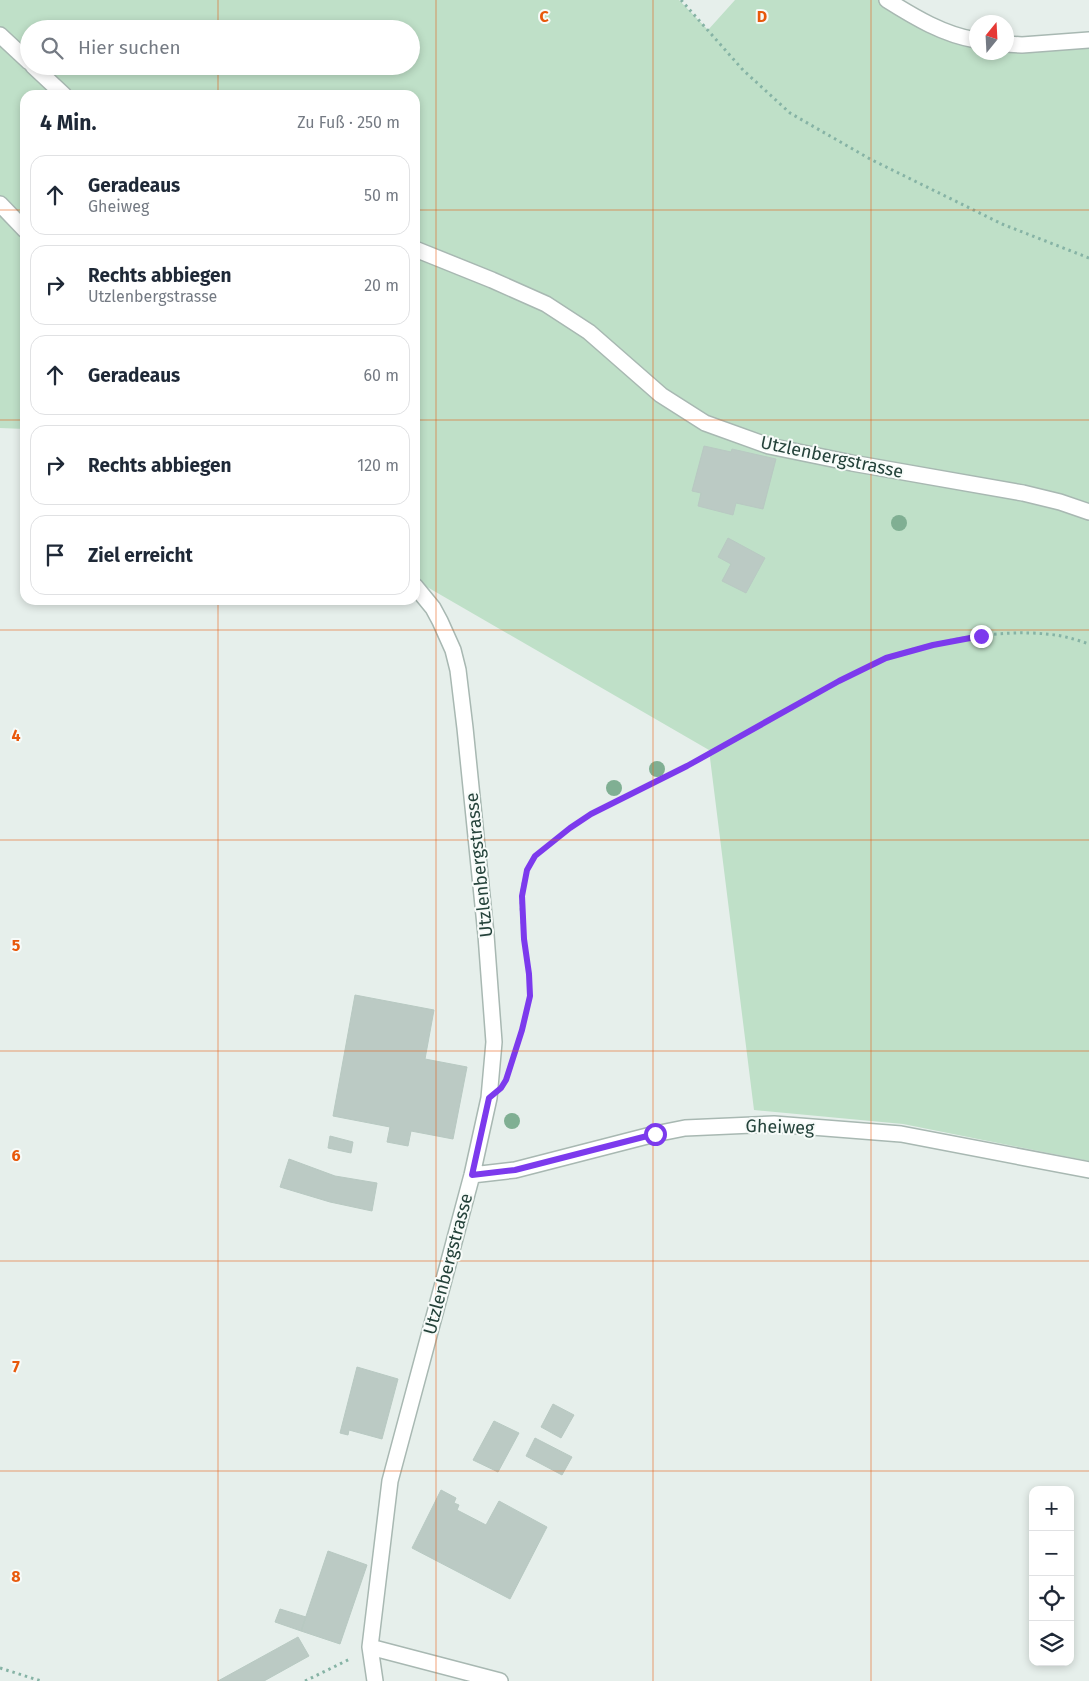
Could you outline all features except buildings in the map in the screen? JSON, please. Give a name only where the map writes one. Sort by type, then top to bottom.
[{"type":"street","points":[[887,0],[915,17],[945,31],[969,38]]},
{"type":"street","points":[[0,35],[20,54]]},
{"type":"street","points":[[1014,44],[1089,40]]},
{"type":"street","points":[[43,75],[59,90]]},
{"type":"street","points":[[0,204],[20,225]]},
{"type":"street","name":"Utzlenbergstrasse","points":[[420,251],[546,304],[588,332],[661,395],[705,423],[769,446],[1023,494],[1060,502],[1089,512]]},
{"type":"street","name":"Utzlenbergstrasse","points":[[375,1681],[370,1648],[390,1481],[472,1175],[489,1098],[494,1042],[486,935],[458,670],[450,643],[440,621],[433,608],[420,592]]},
{"type":"street","name":"Gheiweg","points":[[472,1175],[515,1170],[685,1128],[774,1124],[901,1134],[1089,1170]]},
{"type":"street","points":[[370,1648],[500,1681]]},
{"type":"path","points":[[681,0],[743,70],[790,113],[870,159],[993,220],[1089,258]]},
{"type":"path","points":[[516,1049],[530,996],[522,911],[525,878],[530,863],[535,856],[570,828],[620,798],[687,766],[839,681],[886,658],[933,645],[989,635],[1046,634],[1071,638],[1089,644]]},
{"type":"path","points":[[306,1681],[370,1648]]},
{"type":"path","points":[[0,1668],[41,1681]]},
{"type":"green space","points":[[0,0],[679,0],[708,30],[735,0],[887,0],[969,37],[969,60],[1014,60],[1014,44],[1089,40],[1089,1161],[903,1124],[754,1110],[709,750],[420,583],[420,90],[20,90],[20,429],[0,428]]},
{"type":"route","points":[[655,1134],[515,1170],[472,1175],[489,1098],[501,1088],[506,1080],[522,1030],[530,996],[522,911],[523,888],[530,863],[542,850],[591,814],[687,766],[839,681],[886,658],[933,645],[981,636]]}]
